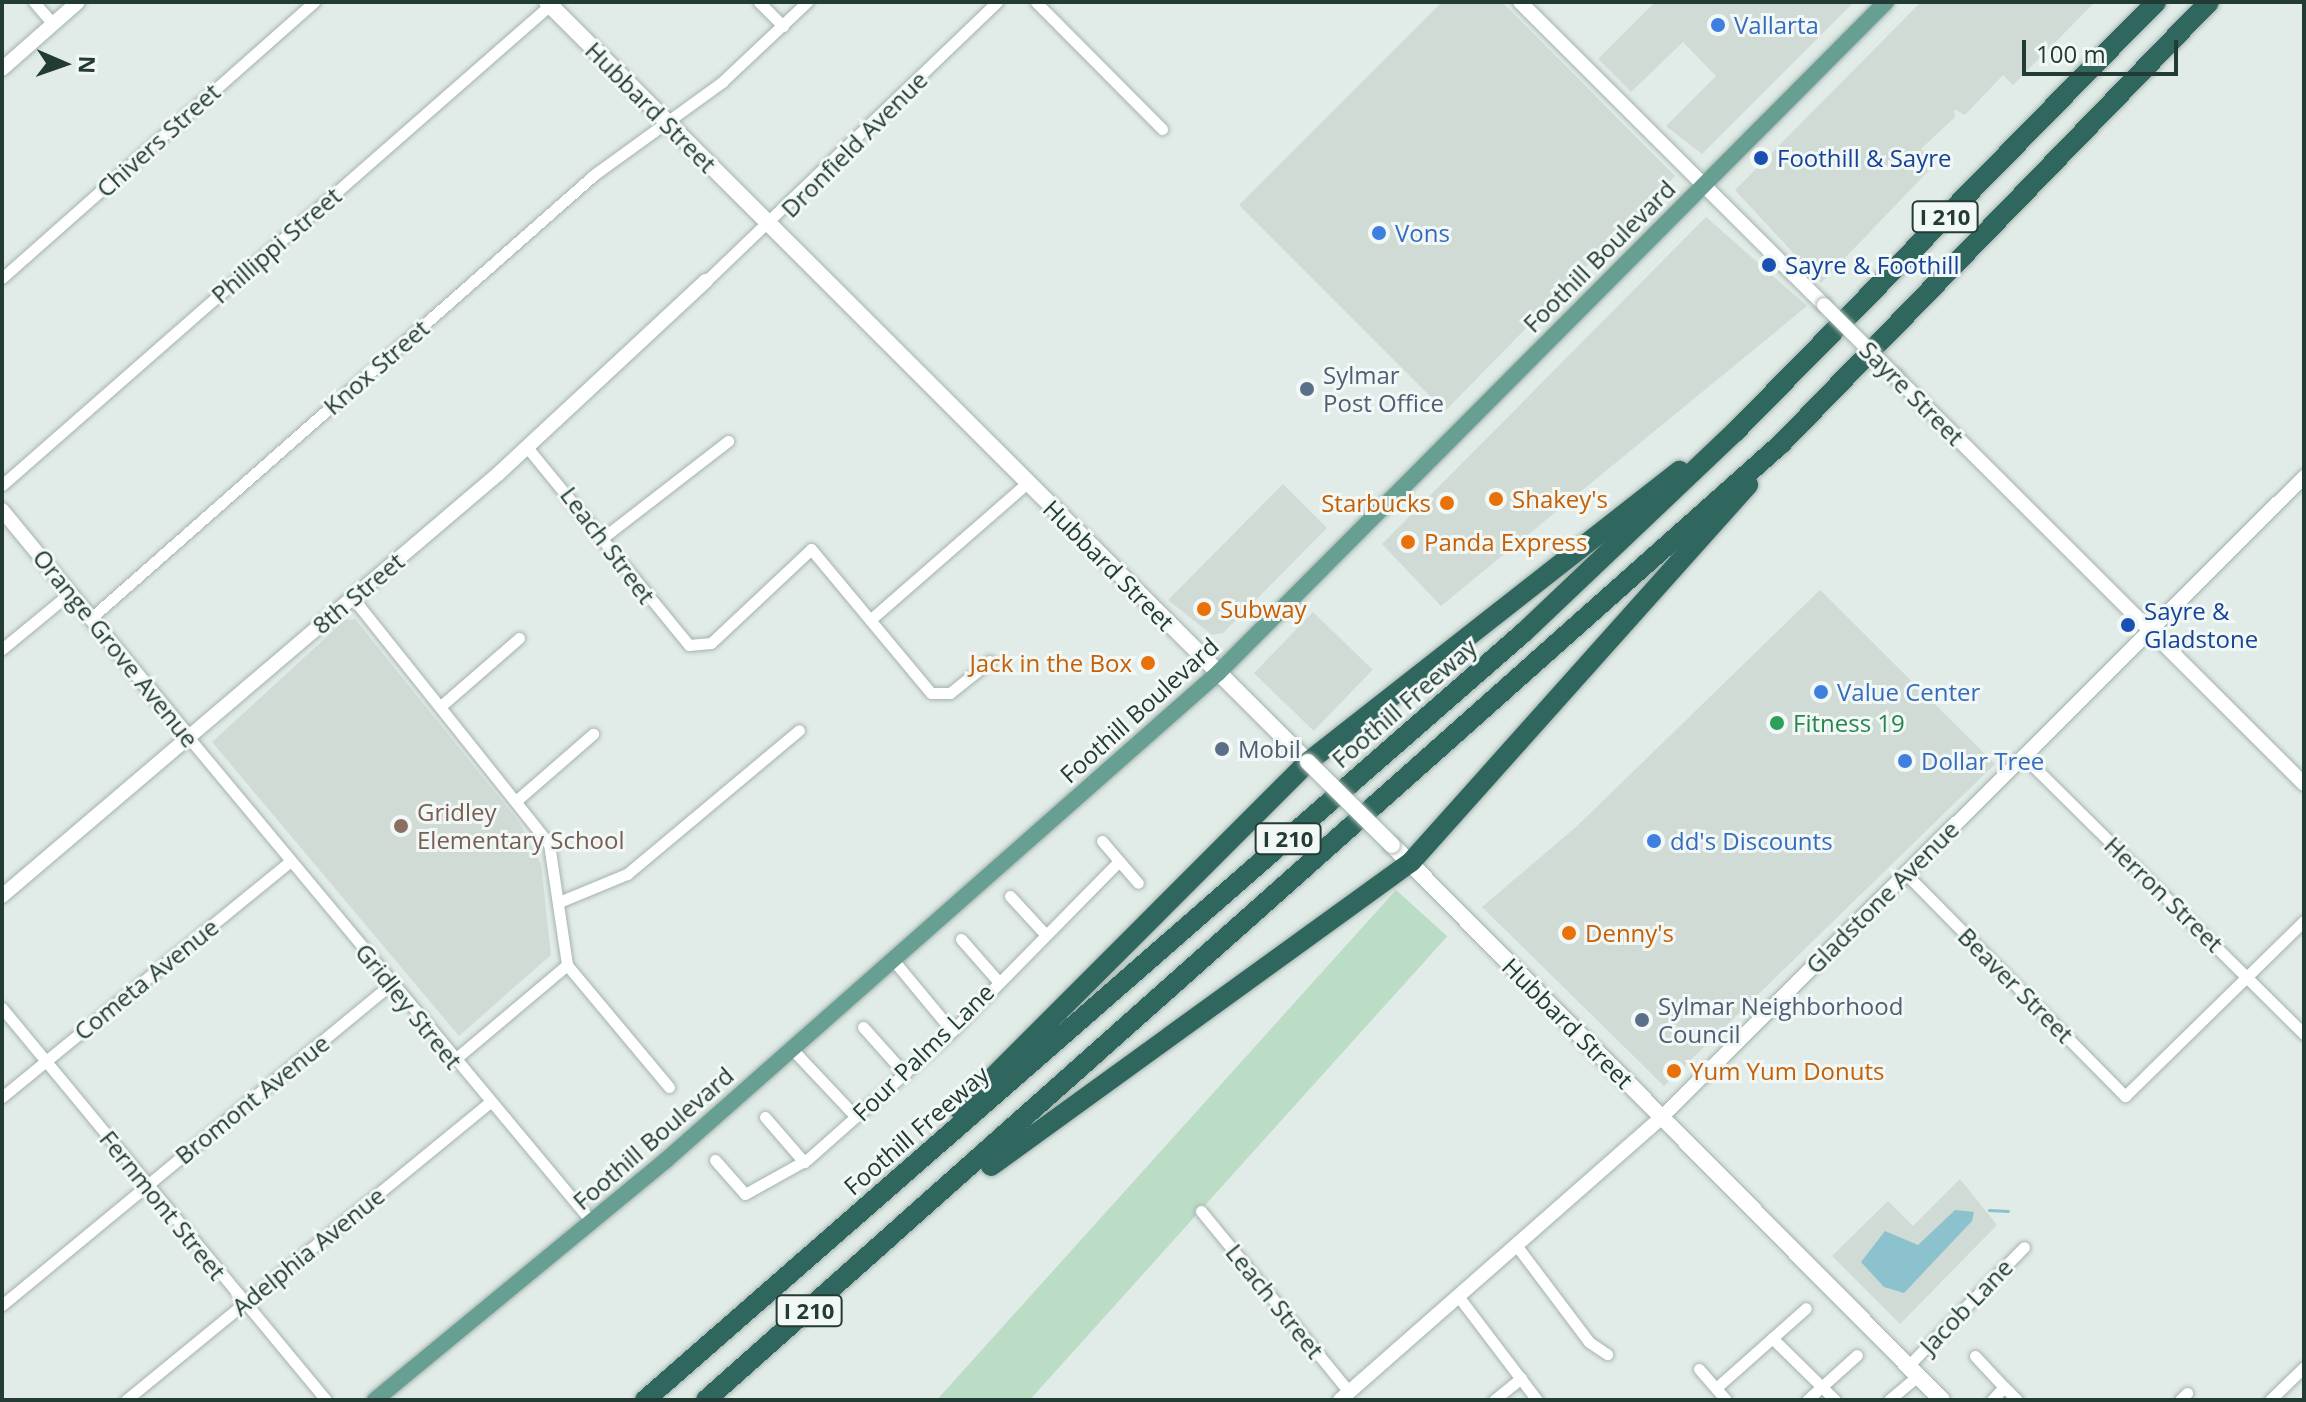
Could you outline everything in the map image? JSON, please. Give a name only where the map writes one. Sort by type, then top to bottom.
[{"type":"highway","name":"Foothill Freeway","points":[[645,1400],[1523,633],[1735,432],[2156,2]]},
{"type":"highway","name":"I 210","points":[[706,1400],[913,1221],[1781,444],[2209,2]]},
{"type":"highway","points":[[832,1238],[1308,762],[1735,432]]},
{"type":"highway","points":[[913,1221],[1411,862],[1696,551],[1781,444]]},
{"type":"main road","name":"Foothill Boulevard","points":[[375,1400],[592,1222],[894,961],[1218,673],[1886,2]]},
{"type":"main road","name":"Hubbard Street","points":[[548,4],[1411,862],[1942,1400]]},
{"type":"street","points":[[34,2],[53,24]]},
{"type":"street","points":[[2,69],[78,2]]},
{"type":"street","name":"Chivers Street","points":[[2,278],[314,2]]},
{"type":"street","points":[[759,2],[783,26]]},
{"type":"street","name":"Knox Street","points":[[91,618],[663,119],[722,82],[807,2]]},
{"type":"street","name":"Dronfield Avenue","points":[[706,281],[771,225],[997,2]]},
{"type":"street","points":[[1036,2],[1162,129]]},
{"type":"street","name":"Sayre Street","points":[[1520,2],[1706,183],[2150,633],[2304,784]]},
{"type":"street","name":"Phillippi Street","points":[[2,485],[548,4]]},
{"type":"street","name":"8th Street","points":[[2,896],[526,446],[706,281]]},
{"type":"street","points":[[600,540],[728,441]]},
{"type":"street","name":"Leach Street","points":[[526,446],[689,645],[711,643],[811,549],[870,620]]},
{"type":"street","name":"Gladstone Avenue","points":[[1345,1396],[1662,1117],[2304,477]]},
{"type":"street","points":[[990,661],[950,693],[931,693],[870,620],[1027,483]]},
{"type":"street","name":"Orange Grove Avenue","points":[[3,512],[229,787]]},
{"type":"street","points":[[2,649],[70,593]]},
{"type":"street","points":[[352,597],[442,705],[549,844],[567,965],[669,1087]]},
{"type":"street","points":[[442,705],[519,638]]},
{"type":"street","points":[[559,902],[627,874],[799,730]]},
{"type":"street","points":[[517,800],[593,734]]},
{"type":"street","name":"Herron Street","points":[[2022,755],[2249,976],[2304,1034]]},
{"type":"street","name":"Gridley Street","points":[[229,787],[592,1222]]},
{"type":"street","points":[[1102,841],[1138,883]]},
{"type":"street","name":"Cometa Avenue","points":[[2,1097],[290,861]]},
{"type":"street","name":"Four Palms Lane","points":[[715,1160],[745,1194],[804,1162],[952,1031],[997,980],[1119,861]]},
{"type":"street","name":"Beaver Street","points":[[1906,874],[2125,1096],[2249,976]]},
{"type":"street","points":[[1010,896],[1045,934]]},
{"type":"street","points":[[2249,976],[2304,921]]},
{"type":"street","points":[[961,939],[997,980]]},
{"type":"street","points":[[894,961],[952,1031]]},
{"type":"street","points":[[454,1060],[567,965]]},
{"type":"street","name":"Bromont Avenue","points":[[2,1305],[391,984]]},
{"type":"street","name":"Fernmont Street","points":[[2,1008],[326,1400]]},
{"type":"street","points":[[863,1027],[905,1074]]},
{"type":"street","points":[[792,1049],[856,1117]]},
{"type":"street","name":"Adelphia Avenue","points":[[126,1400],[490,1102]]},
{"type":"street","points":[[765,1117],[804,1162]]},
{"type":"street","name":"Leach Street","points":[[1201,1211],[1345,1396]]},
{"type":"street","points":[[1516,1245],[1589,1342],[1607,1354]]},
{"type":"street","name":"Jacob Lane","points":[[1889,1400],[2024,1247]]},
{"type":"street","points":[[1458,1296],[1537,1400]]},
{"type":"street","points":[[1716,1388],[1806,1308]]},
{"type":"street","points":[[1772,1338],[1835,1400]]},
{"type":"street","points":[[1807,1400],[1857,1355]]},
{"type":"street","points":[[1975,1356],[2017,1400]]},
{"type":"street","points":[[2270,1400],[2304,1367]]},
{"type":"street","points":[[1699,1369],[1726,1400]]},
{"type":"street","points":[[1494,1400],[1521,1378]]},
{"type":"street","points":[[1992,1400],[2004,1387]]},
{"type":"shaded area","points":[[1442,2],[1502,2],[1675,176],[1445,411],[1239,205]]},
{"type":"shaded area","points":[[1655,2],[1854,2],[1702,154],[1666,126],[1716,76],[1683,42],[1631,92],[1598,59]]},
{"type":"shaded area","points":[[1921,2],[2095,2],[2013,85],[2003,75],[1965,115],[1954,109],[1955,117],[1921,149],[1935,164],[1821,283],[1735,190]]},
{"type":"shaded area","points":[[1706,217],[1807,306],[1441,606],[1382,544]]},
{"type":"shaded area","points":[[1283,484],[1327,528],[1223,633],[1212,635],[1168,600]]},
{"type":"shaded area","points":[[1820,590],[1995,764],[1664,1086],[1482,907],[1576,827]]},
{"type":"shaded area","points":[[1313,612],[1373,670],[1314,731],[1254,673]]},
{"type":"shaded area","name":"Gridley Elementary School","points":[[355,619],[519,822],[541,864],[551,955],[459,1036],[212,742],[345,620]]},
{"type":"shaded area","points":[[1960,1179],[1997,1225],[1900,1324],[1832,1256],[1888,1201],[1913,1226]]},
{"type":"green space","points":[[1396,890],[1447,936],[1030,1400],[937,1400]]},
{"type":"water","points":[[1955,1210],[1974,1212],[1972,1221],[1904,1293],[1884,1287],[1861,1262],[1885,1231],[1918,1245]]},
{"type":"waterway","points":[[1989,1210],[2008,1211]]},
{"type":"place","name":"Vallarta","points":[[1718,25]]},
{"type":"place","name":"Foothill & Sayre","points":[[1761,158]]},
{"type":"place","name":"Vons","points":[[1379,233]]},
{"type":"place","name":"Sayre & Foothill","points":[[1769,265]]},
{"type":"place","name":"Sylmar Post Office","points":[[1307,389]]},
{"type":"place","name":"Shakey's","points":[[1496,499]]},
{"type":"place","name":"Starbucks","points":[[1447,503]]},
{"type":"place","name":"Panda Express","points":[[1408,542]]},
{"type":"place","name":"Subway","points":[[1204,609]]},
{"type":"place","name":"Sayre & Gladstone","points":[[2128,625]]},
{"type":"place","name":"Jack in the Box","points":[[1148,663]]},
{"type":"place","name":"Value Center","points":[[1821,692]]},
{"type":"place","name":"Fitness 19","points":[[1777,723]]},
{"type":"place","name":"Mobil","points":[[1222,749]]},
{"type":"place","name":"Dollar Tree","points":[[1905,761]]},
{"type":"place","name":"Gridley Elementary School","points":[[401,826]]},
{"type":"place","name":"dd's Discounts","points":[[1654,841]]},
{"type":"place","name":"Denny's","points":[[1569,933]]},
{"type":"place","name":"Sylmar Neighborhood Council","points":[[1642,1020]]},
{"type":"place","name":"Yum Yum Donuts","points":[[1674,1071]]}]
